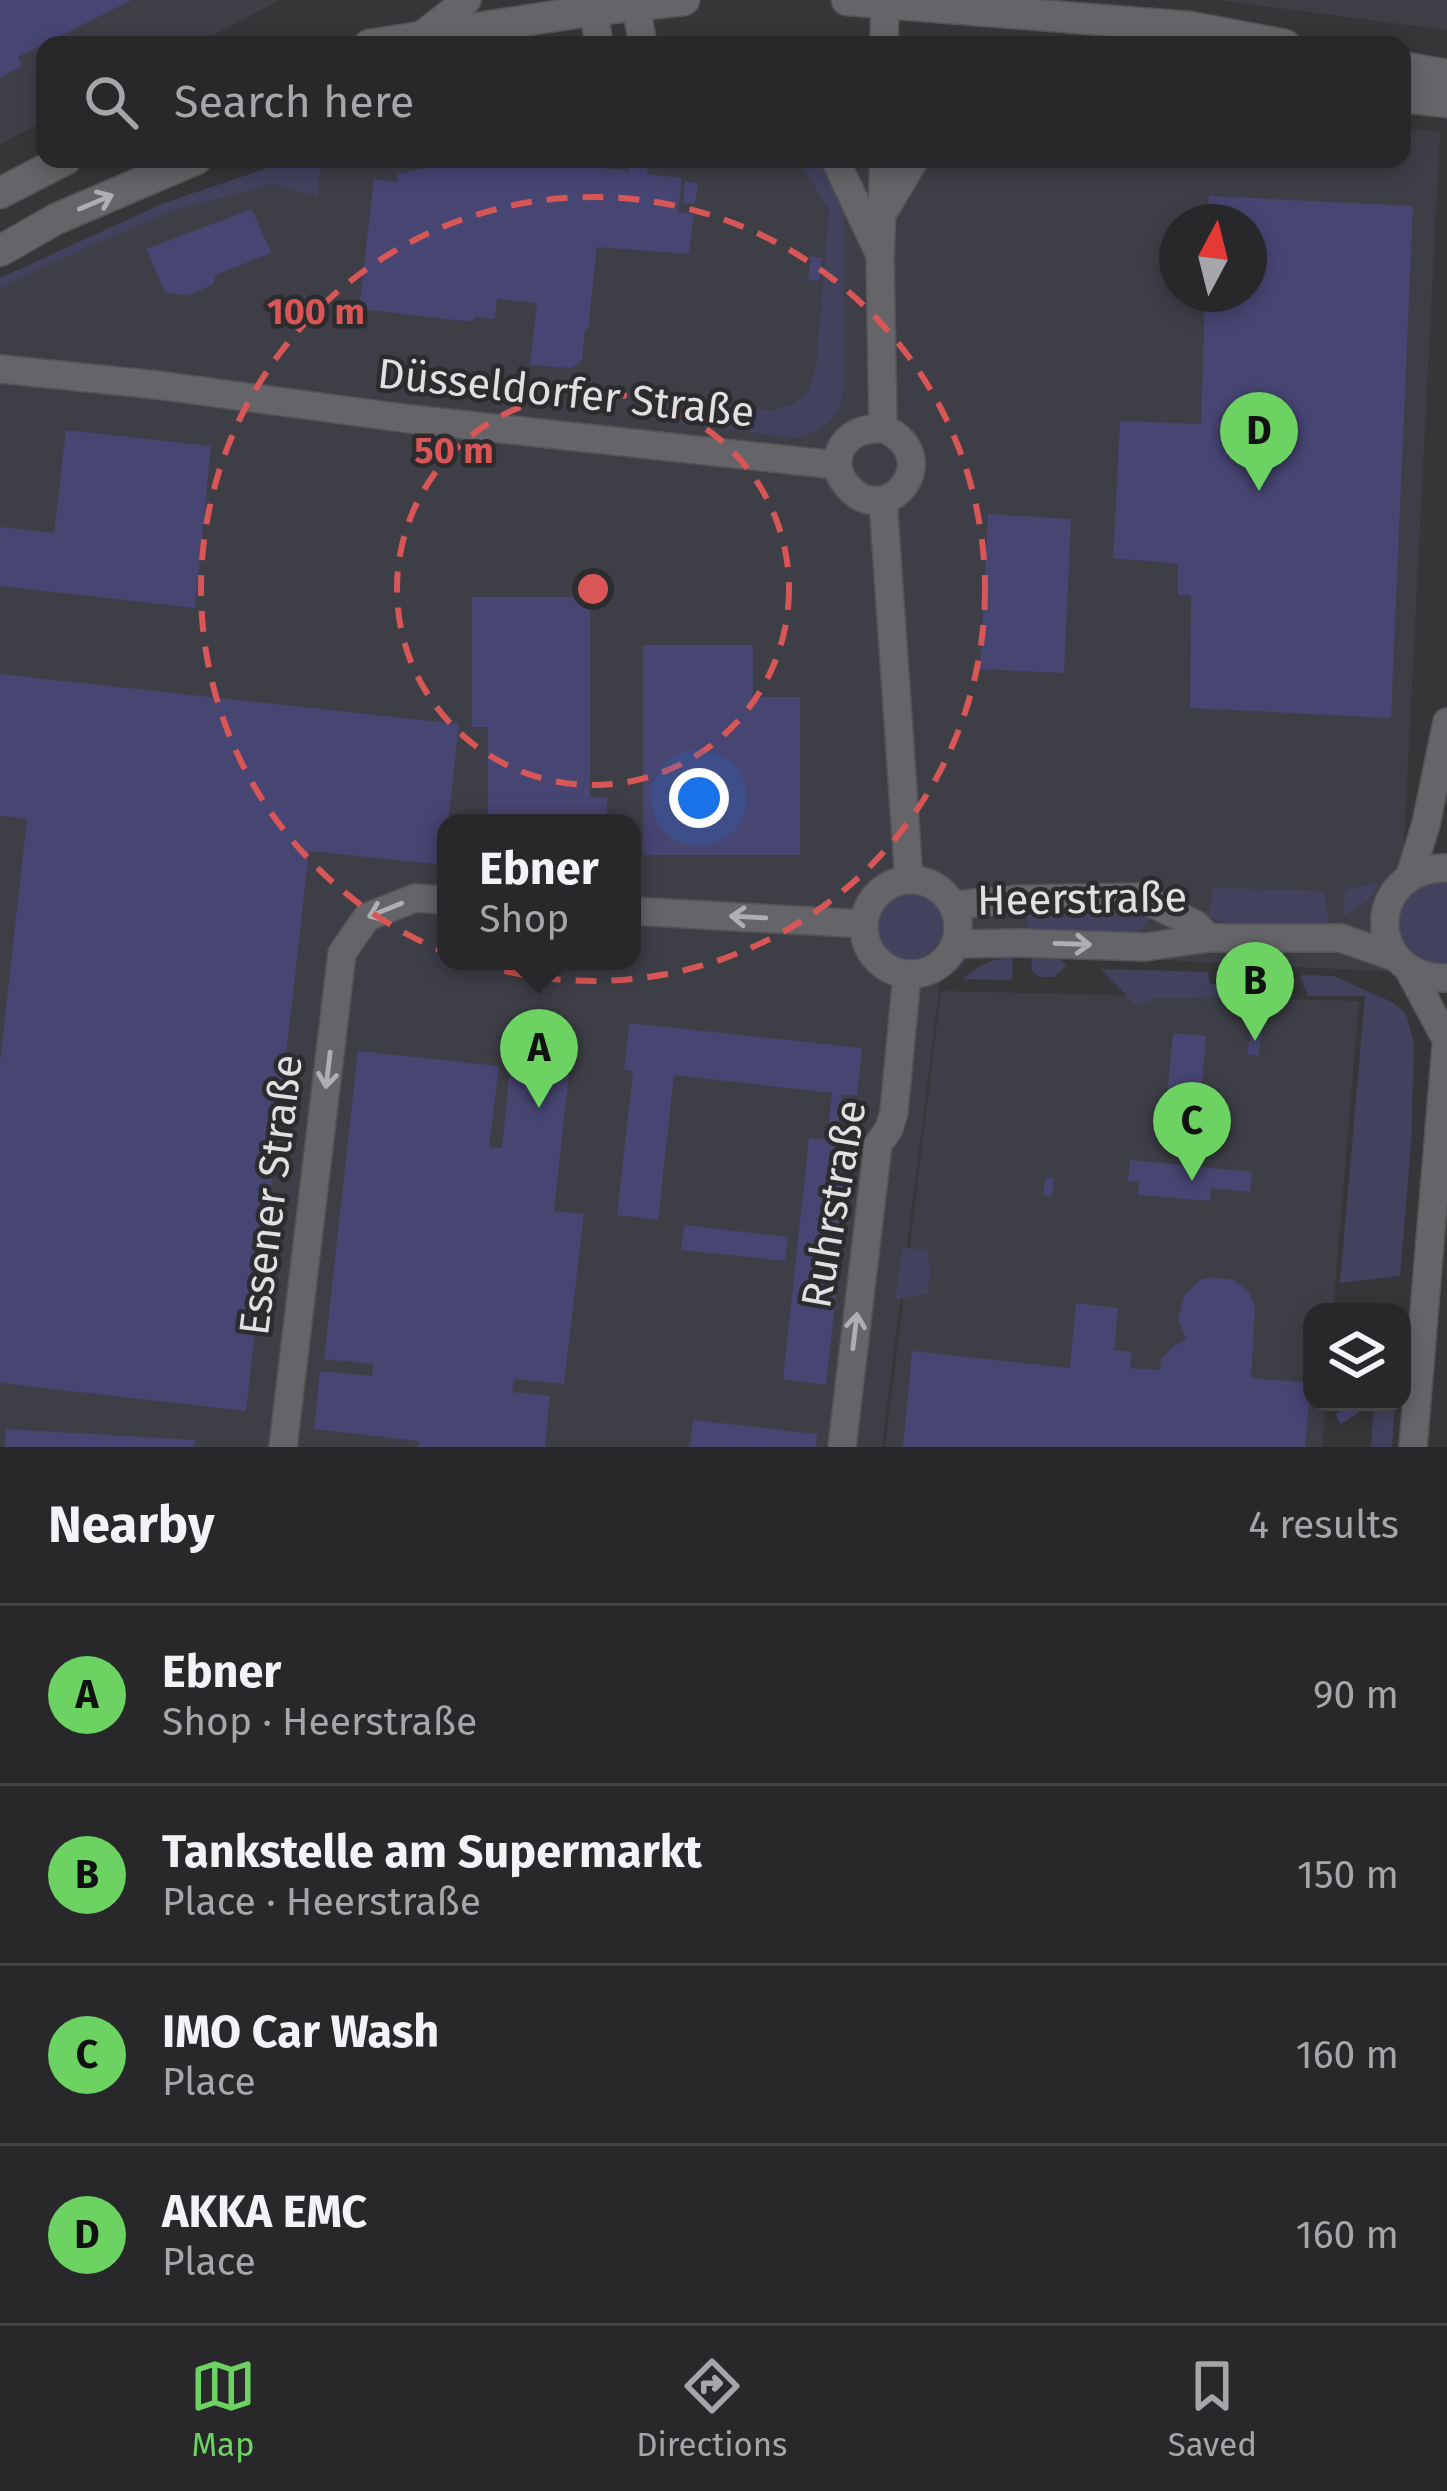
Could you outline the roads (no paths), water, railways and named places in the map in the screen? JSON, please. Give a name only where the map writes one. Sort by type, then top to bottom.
[{"type":"main road","points":[[417,36],[593,5],[684,0]]},
{"type":"main road","points":[[847,0],[1190,27],[1238,36]]},
{"type":"main road","points":[[0,193],[49,168]]},
{"type":"main road","points":[[0,251],[56,219],[175,168]]},
{"type":"street","points":[[422,35],[467,0]]},
{"type":"street","points":[[884,36],[885,1]]},
{"type":"street","points":[[635,3],[642,36]]},
{"type":"street","points":[[593,5],[598,36]]},
{"type":"street","points":[[839,168],[880,257]]},
{"type":"street","points":[[883,428],[880,257],[884,168]]},
{"type":"street","points":[[884,212],[910,168]]},
{"type":"street","name":"Düsseldorfer Straße","points":[[0,369],[836,465]]},
{"type":"street","points":[[883,428],[898,435],[910,451],[912,469],[896,495],[883,500],[856,496],[836,465],[844,442],[859,430],[883,428]]},
{"type":"street","points":[[883,500],[909,880]]},
{"type":"street","points":[[1410,876],[1447,722]]},
{"type":"street","points":[[1342,938],[1387,904],[1410,876],[1447,868]]},
{"type":"street","points":[[895,882],[935,886],[953,905],[959,931],[956,944],[937,968],[907,975],[880,964],[871,952],[864,924],[873,898],[895,882]]},
{"type":"street","name":"Essener Straße","points":[[283,1447],[343,953],[367,917],[415,898],[437,899]]},
{"type":"street","name":"Heerstraße","points":[[953,905],[1139,898],[1195,924],[1209,938]]},
{"type":"street","points":[[1387,904],[1385,934],[1446,1036],[1413,1447]]},
{"type":"street","points":[[641,912],[864,924]]},
{"type":"street","name":"Heerstraße","points":[[956,944],[1145,947],[1209,938],[1342,938],[1426,977],[1447,978]]},
{"type":"street","name":"Ruhrstraße","points":[[842,1447],[878,1144],[894,1112],[907,975]]},
{"type":"place","name":"AKKA EMC","points":[[1259,491]]},
{"type":"place","name":"Tankstelle am Supermarkt","points":[[1255,1041]]},
{"type":"place","name":"Ebner","points":[[539,1108]]},
{"type":"place","name":"IMO Car Wash","points":[[1192,1181]]}]
